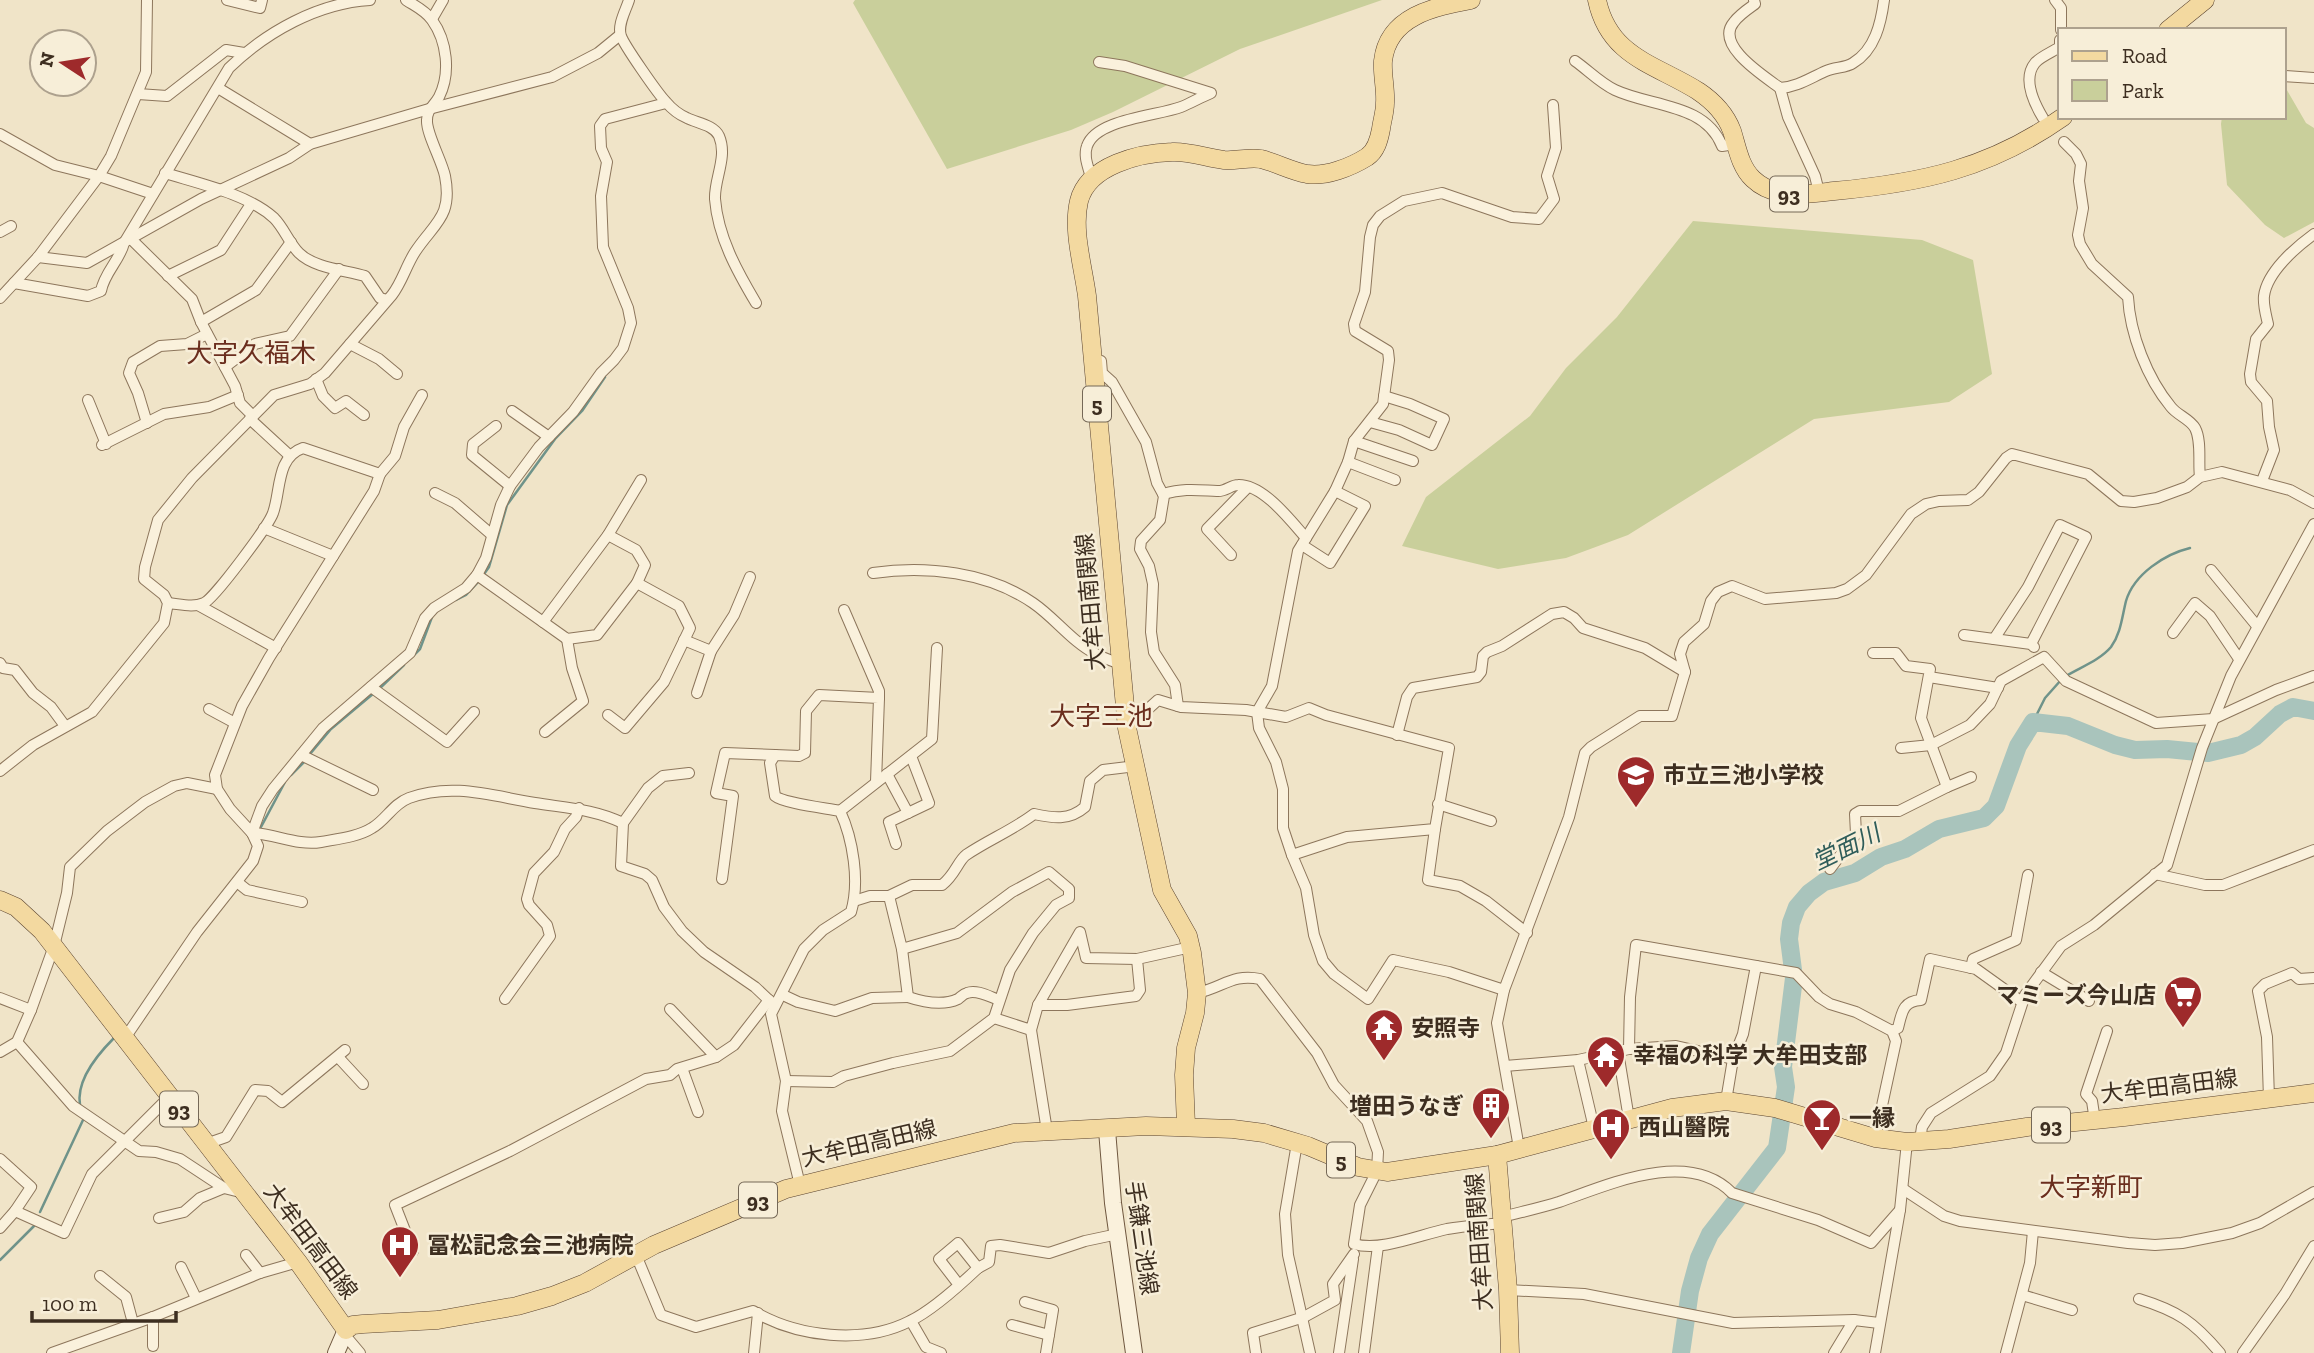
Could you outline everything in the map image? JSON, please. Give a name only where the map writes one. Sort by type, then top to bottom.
[{"type":"main road","points":[[1091,178],[1116,164],[1149,155],[1174,152],[1226,160],[1259,159],[1314,175],[1329,173],[1365,158],[1373,152],[1380,135],[1386,106],[1383,62],[1387,44],[1394,32],[1403,22],[1427,10],[1471,0]]},
{"type":"main road","name":"93","points":[[1597,0],[1605,27],[1616,42],[1631,55],[1699,91],[1711,101],[1723,115],[1743,167],[1753,179],[1768,189],[1783,193],[1892,186],[1938,176],[1987,160],[2038,135],[2060,119]]},
{"type":"main road","points":[[2170,28],[2203,1]]},
{"type":"main road","name":"大牟田南関線","points":[[1091,178],[1079,200],[1078,226],[1127,728],[1162,890],[1188,936],[1197,993],[1186,1048],[1186,1126],[1265,1133],[1358,1167],[1377,1171],[1404,1171],[1497,1155],[1508,1290],[1510,1353]]},
{"type":"main road","name":"大牟田高田線","points":[[0,900],[16,907],[30,918],[54,946],[298,1262],[345,1332],[353,1325],[438,1320],[517,1306],[585,1283],[636,1255],[757,1200],[800,1185],[1014,1133],[1186,1126]]},
{"type":"main road","name":"大牟田高田線","points":[[1497,1155],[1672,1108],[1726,1101],[1783,1110],[1875,1138],[1914,1141],[1949,1139],[2027,1127],[2314,1093]]},
{"type":"main road","name":"手鎌三池線","points":[[1107,1130],[1134,1353]]},
{"type":"main road","points":[[336,1353],[345,1332]]},
{"type":"street","points":[[0,298],[38,257],[111,156],[146,72],[147,0]]},
{"type":"street","points":[[227,0],[260,8],[262,0]]},
{"type":"street","points":[[14,283],[88,296],[101,291],[102,283],[165,173],[229,68],[244,53],[273,32],[321,10],[350,1],[370,0]]},
{"type":"street","points":[[0,770],[33,745],[92,712],[164,623],[167,603],[163,595],[144,579],[158,520],[192,478],[274,395],[310,384],[325,373],[402,281],[416,250],[439,223],[447,194],[445,174],[426,123],[429,109],[439,97],[446,57],[432,19],[406,0]]},
{"type":"street","points":[[432,19],[443,0]]},
{"type":"street","points":[[38,257],[88,263],[219,190],[289,158],[310,144],[552,77],[598,54],[620,35],[629,0]]},
{"type":"street","points":[[1754,0],[1755,4],[1732,23],[1729,35],[1733,47],[1740,56],[1780,88],[1788,117],[1815,176],[1819,192]]},
{"type":"street","points":[[1780,88],[1792,87],[1829,69],[1853,64],[1867,50],[1881,24],[1884,0]]},
{"type":"street","points":[[2055,0],[2060,8],[2061,28]]},
{"type":"street","points":[[620,35],[666,103],[686,118],[710,127],[719,134],[722,150],[715,196],[718,217],[733,263],[756,303]]},
{"type":"street","points":[[2043,118],[2029,88],[2030,76],[2035,63],[2058,48]]},
{"type":"street","points":[[138,94],[167,96],[226,50],[244,53]]},
{"type":"street","points":[[1575,61],[1615,90],[1694,115],[1708,123],[1717,133],[1721,146],[1735,144]]},
{"type":"street","points":[[1091,178],[1085,156],[1087,144],[1097,133],[1108,126],[1180,107],[1211,93],[1164,77],[1099,62]]},
{"type":"street","points":[[2286,76],[2314,78]]},
{"type":"street","points":[[218,88],[310,144]]},
{"type":"street","points":[[252,833],[262,806],[273,789],[323,728],[410,653],[425,618],[434,608],[466,588],[477,575],[486,558],[501,505],[510,486],[623,348],[631,323],[628,308],[603,247],[601,195],[607,162],[601,148],[600,126],[605,119],[666,103]]},
{"type":"street","points":[[1504,990],[1449,972],[1393,960],[1368,999],[1334,974],[1324,961],[1314,934],[1306,888],[1283,828],[1283,789],[1276,762],[1259,728],[1256,712],[1272,686],[1298,551],[1335,491],[1354,441],[1383,404],[1388,351],[1356,331],[1354,324],[1365,292],[1373,225],[1380,216],[1404,201],[1442,193],[1513,217],[1539,219],[1554,199],[1547,176],[1556,148],[1553,105]]},
{"type":"street","points":[[0,134],[55,165],[153,194]]},
{"type":"street","points":[[2064,142],[2076,154],[2081,164],[2079,181],[2083,208],[2078,235],[2080,244],[2092,264],[2128,297],[2129,320],[2138,348],[2163,398],[2195,428],[2200,477]]},
{"type":"street","points":[[165,173],[219,190],[251,204],[273,218],[299,253],[311,261],[365,276],[380,298],[387,300]]},
{"type":"street","points":[[168,276],[221,250],[251,204]]},
{"type":"street","points":[[0,232],[11,226]]},
{"type":"street","points":[[2262,481],[2274,450],[2267,401],[2251,382],[2250,374],[2256,339],[2268,324],[2264,298],[2266,285],[2302,243],[2314,234]]},
{"type":"street","points":[[127,241],[192,299],[240,403],[289,455]]},
{"type":"street","points":[[201,322],[256,290],[291,242]]},
{"type":"street","points":[[225,367],[255,344],[290,336],[339,269]]},
{"type":"street","points":[[147,423],[129,373],[133,362],[160,346],[187,344],[207,334]]},
{"type":"street","points":[[1091,342],[1100,342],[1102,373],[1112,382],[1146,442],[1157,483],[1163,494],[1164,507],[1160,520],[1141,541],[1140,549],[1149,566],[1153,584],[1151,632],[1154,652],[1175,685],[1178,706]]},
{"type":"street","points":[[350,344],[379,359],[397,374]]},
{"type":"street","points":[[316,379],[323,396],[335,408],[346,401],[363,415]]},
{"type":"street","points":[[88,400],[104,444],[164,414],[209,407],[238,395]]},
{"type":"street","points":[[125,1038],[197,932],[253,862],[258,846],[252,833],[230,809],[217,789],[215,775],[242,706],[374,491],[380,474],[394,456],[404,427],[422,395]]},
{"type":"street","points":[[1370,422],[1399,430],[1432,445],[1444,419],[1410,404],[1384,397]]},
{"type":"street","points":[[512,411],[549,437]]},
{"type":"street","points":[[496,426],[473,444],[472,455],[510,486]]},
{"type":"street","points":[[1354,441],[1413,461]]},
{"type":"street","points":[[167,603],[195,607],[213,597],[273,515],[280,477],[289,455],[303,448],[380,474]]},
{"type":"street","points":[[1520,1148],[1497,1023],[1504,990],[1569,817],[1585,753],[1640,716],[1672,716],[1685,672],[1680,654],[1684,642],[1704,624],[1710,601],[1718,592],[1732,586],[1765,598],[1836,593],[1847,589],[1866,575],[1911,514],[1926,504],[1968,500],[1979,492],[2006,457],[2012,454],[2088,474],[2121,501],[2157,498],[2187,487],[2200,477],[2222,472],[2290,490],[2314,503]]},
{"type":"street","points":[[1348,462],[1395,480]]},
{"type":"street","points":[[543,622],[608,535],[641,480]]},
{"type":"street","points":[[1163,494],[1199,488],[1221,492],[1237,485],[1247,488],[1276,505],[1304,542],[1330,563],[1365,506],[1335,491]]},
{"type":"street","points":[[1231,555],[1207,529],[1247,488]]},
{"type":"street","points":[[435,494],[455,503],[492,535]]},
{"type":"street","points":[[1875,1353],[1903,1189],[1914,1141],[1931,1113],[1990,1076],[2006,1053],[2022,1002],[2061,946],[2094,925],[2167,865],[2213,719],[2239,659],[2314,524]]},
{"type":"street","points":[[1994,639],[2028,587],[2060,525],[2086,537],[2031,644]]},
{"type":"street","points":[[264,528],[333,556]]},
{"type":"street","points":[[477,575],[567,639],[597,635],[637,583],[645,565],[636,550],[608,535]]},
{"type":"street","points":[[873,573],[903,569],[946,572],[1001,585],[1033,603],[1095,654],[1121,664]]},
{"type":"street","points":[[2211,570],[2257,626]]},
{"type":"street","points":[[697,693],[711,651],[734,615],[750,578]]},
{"type":"street","points":[[608,715],[625,728],[664,682],[690,628],[679,606],[637,583]]},
{"type":"street","points":[[2173,633],[2195,603],[2210,616],[2239,659]]},
{"type":"street","points":[[198,605],[276,648]]},
{"type":"street","points":[[844,610],[879,691],[876,782]]},
{"type":"street","points":[[1397,735],[1407,697],[1413,688],[1477,677],[1481,672],[1483,656],[1487,652],[1502,646],[1552,614],[1564,612],[1583,628],[1645,648],[1685,672]]},
{"type":"street","points":[[1964,635],[2031,644],[2063,678],[2156,723],[2213,719],[2314,676]]},
{"type":"street","points":[[545,732],[583,701],[572,668],[567,639]]},
{"type":"street","points":[[684,640],[711,651]]},
{"type":"street","points":[[839,811],[932,739],[937,648]]},
{"type":"street","points":[[1873,653],[1896,653],[1906,666],[1930,669],[1921,718],[1947,787]]},
{"type":"street","points":[[1901,748],[1931,745],[1976,720],[1990,704],[2001,681],[2043,657]]},
{"type":"street","points":[[0,663],[3,668],[15,670],[33,693],[51,707],[65,726]]},
{"type":"street","points":[[1929,677],[1998,688]]},
{"type":"street","points":[[370,687],[447,742],[474,712]]},
{"type":"street","points":[[722,879],[733,796],[716,793],[725,753],[799,756],[805,753],[806,710],[819,695],[879,698]]},
{"type":"street","points":[[1127,728],[1158,700],[1178,706],[1256,712],[1286,718],[1309,708],[1449,748],[1428,880],[1460,886],[1486,901],[1527,933]]},
{"type":"street","points":[[209,709],[235,723]]},
{"type":"street","points":[[301,755],[373,790]]},
{"type":"street","points":[[775,755],[771,763],[775,796],[782,802],[803,803],[839,811]]},
{"type":"street","points":[[896,844],[889,822],[929,803],[911,756]]},
{"type":"street","points":[[854,901],[870,896],[889,896],[912,885],[942,885],[957,871],[963,857],[1034,814],[1057,819],[1078,814],[1086,807],[1090,780],[1103,770],[1136,766]]},
{"type":"street","points":[[689,774],[663,776],[648,788],[623,823],[621,866],[645,874],[652,880],[664,907],[681,931],[704,952],[755,987],[772,1003]]},
{"type":"street","points":[[887,774],[908,813]]},
{"type":"street","points":[[1830,869],[1856,834],[1856,814],[1860,811],[1899,811],[1971,778]]},
{"type":"street","points":[[0,1052],[17,1042],[31,1010],[54,946],[67,893],[70,867],[107,831],[145,802],[174,786],[187,783],[217,789]]},
{"type":"street","points":[[252,833],[309,844],[359,834],[374,828],[406,799],[453,790],[579,808],[607,815],[623,823]]},
{"type":"street","points":[[1438,804],[1491,821]]},
{"type":"street","points":[[505,999],[550,936],[547,925],[529,905],[527,898],[534,873],[554,852],[579,808]]},
{"type":"street","points":[[413,1251],[395,1205],[510,1151],[646,1079],[670,1075],[682,1068],[716,1057],[734,1045],[772,1003],[783,995],[804,949],[823,930],[851,912],[856,878],[844,821],[839,811]]},
{"type":"street","points":[[1292,855],[1347,837],[1435,829]]},
{"type":"street","points":[[2155,874],[2205,886],[2222,885],[2314,850]]},
{"type":"street","points":[[786,1081],[833,1082],[893,1063],[950,1051],[995,1018],[1010,970],[1033,933],[1056,905],[1069,898],[1069,890],[1049,872],[1012,892],[957,933],[902,949]]},
{"type":"street","points":[[1971,968],[1973,959],[2016,940],[2028,875]]},
{"type":"street","points":[[237,882],[247,890],[302,902]]},
{"type":"street","points":[[889,896],[902,949],[908,998]]},
{"type":"street","points":[[1047,1131],[1031,1030],[1038,1005],[1080,932],[1086,958],[1137,959],[1191,947]]},
{"type":"street","points":[[1629,1119],[1623,1051],[1636,945],[1791,972],[1830,1004],[1856,1012],[1892,1031],[1895,1041],[1875,1138]]},
{"type":"street","points":[[1038,1005],[1067,1005],[1136,996],[1140,989],[1137,959]]},
{"type":"street","points":[[1892,1031],[1898,1028],[1903,1007],[1911,1001],[1921,1000],[1930,959],[1976,969],[2022,1002]]},
{"type":"street","points":[[1726,1101],[1733,1059],[1743,1034],[1756,966]]},
{"type":"street","points":[[2041,972],[2088,1001]]},
{"type":"street","points":[[2269,1099],[2267,1037],[2258,991],[2265,984],[2291,973],[2300,979],[2314,978]]},
{"type":"street","points":[[1197,993],[1245,975],[1260,979],[1317,1053],[1334,1085],[1367,1121],[1378,1152],[1377,1171],[1360,1205],[1339,1353]]},
{"type":"street","points":[[783,995],[798,1002],[835,1010],[872,998],[947,1002],[957,1000],[967,993],[978,993],[999,1000]]},
{"type":"street","points":[[0,998],[31,1010]]},
{"type":"street","points":[[772,1003],[771,1014],[786,1081],[782,1111],[800,1185]]},
{"type":"street","points":[[670,1009],[716,1057]]},
{"type":"street","points":[[995,1018],[1031,1030]]},
{"type":"street","points":[[2095,1121],[2092,1101],[2086,1094],[2107,1031]]},
{"type":"street","points":[[17,1042],[72,1106],[139,1151],[156,1152],[180,1159],[223,1188],[245,1194]]},
{"type":"street","points":[[1505,1066],[1578,1060],[1623,1051],[1676,1046],[1733,1059]]},
{"type":"street","points":[[206,1144],[226,1137],[255,1090],[268,1091],[282,1102],[321,1068],[342,1054],[363,1084]]},
{"type":"street","points":[[1578,1060],[1594,1128]]},
{"type":"street","points":[[682,1068],[698,1112]]},
{"type":"street","points":[[15,1211],[64,1233],[92,1174],[169,1097]]},
{"type":"street","points":[[1296,1353],[1310,1351],[1288,1255],[1285,1214],[1297,1143]]},
{"type":"street","points":[[0,1159],[31,1187],[0,1228]]},
{"type":"street","points":[[1256,1353],[1253,1333],[1304,1317],[1335,1300],[1333,1284],[1354,1249],[1502,1220],[1647,1174],[1668,1172],[1704,1176],[1725,1186],[1732,1193],[1818,1220],[1871,1243],[1900,1210]]},
{"type":"street","points":[[159,1218],[184,1212],[200,1198],[223,1188]]},
{"type":"street","points":[[1903,1189],[1944,1216],[1982,1225],[2155,1245],[2182,1243],[2232,1233],[2260,1223],[2314,1192]]},
{"type":"street","points":[[2006,1353],[2030,1263],[2034,1231]]},
{"type":"street","points":[[636,1255],[661,1315],[696,1327],[753,1311],[770,1320],[831,1335],[859,1334],[891,1329],[911,1321],[989,1262],[991,1246],[1049,1253],[1118,1234]]},
{"type":"street","points":[[959,1285],[939,1259],[958,1243],[978,1268]]},
{"type":"street","points":[[1364,1353],[1378,1246]]},
{"type":"street","points":[[2243,1353],[2285,1294],[2314,1246]]},
{"type":"street","points":[[246,1255],[260,1273]]},
{"type":"street","points":[[52,1353],[153,1317],[260,1273],[298,1262]]},
{"type":"street","points":[[181,1266],[196,1298]]},
{"type":"street","points":[[100,1276],[126,1297],[133,1323]]},
{"type":"street","points":[[1508,1290],[1584,1294],[1733,1323],[1854,1320],[1879,1323]]},
{"type":"street","points":[[2021,1295],[2072,1310]]},
{"type":"street","points":[[2139,1299],[2182,1315],[2205,1335],[2220,1353]]},
{"type":"street","points":[[1025,1302],[1053,1310],[1046,1353]]},
{"type":"street","points":[[754,1353],[758,1313]]},
{"type":"street","points":[[153,1317],[153,1346]]},
{"type":"street","points":[[1834,1353],[1854,1320]]},
{"type":"street","points":[[911,1321],[926,1347],[941,1353]]},
{"type":"street","points":[[1012,1325],[1049,1335]]},
{"type":"street","points":[[345,1332],[360,1353]]},
{"type":"green space","points":[[855,0],[1382,0],[1240,49],[1071,130],[947,169],[853,3]]},
{"type":"green space","points":[[2286,88],[2306,123],[2314,128],[2314,222],[2284,238],[2265,225],[2227,185],[2222,119],[2286,119]]},
{"type":"green space","points":[[1693,221],[1922,240],[1973,260],[1992,374],[1949,402],[1814,419],[1628,535],[1566,558],[1498,569],[1402,546],[1426,497],[1530,416],[1566,368],[1617,317]]},
{"type":"waterway","points":[[484,574],[489,567],[507,505],[555,439],[582,411],[605,377]]},
{"type":"waterway","points":[[2066,676],[2096,660],[2111,647],[2119,631],[2130,591],[2143,574],[2161,560],[2190,548]]},
{"type":"waterway","points":[[456,600],[466,595],[480,580]]},
{"type":"waterway","points":[[414,655],[420,649],[432,617]]},
{"type":"waterway","points":[[379,689],[404,665]]},
{"type":"waterway","points":[[2033,722],[2045,698],[2061,680]]},
{"type":"waterway","points":[[310,754],[331,729],[374,693]]},
{"type":"waterway","name":"堂面川","points":[[1681,1353],[1690,1291],[1699,1258],[1710,1234],[1777,1148],[1786,1087],[1783,1067],[1794,978],[1789,939],[1791,923],[1797,907],[1809,893],[1824,882],[1855,873],[1881,857],[1905,849],[1939,829],[1984,818],[1996,806],[2018,746],[2033,722],[2068,726],[2135,750],[2167,749],[2208,753],[2241,745],[2293,707],[2314,711]]},
{"type":"waterway","points":[[291,775],[304,762]]},
{"type":"waterway","points":[[261,827],[285,782]]},
{"type":"waterway","points":[[80,1105],[81,1087],[85,1078],[95,1060],[114,1038]]},
{"type":"waterway","points":[[40,1212],[83,1120]]},
{"type":"waterway","points":[[0,1260],[35,1225]]},
{"type":"place","name":"市立三池小学校","points":[[1636,809]]},
{"type":"place","name":"マミーズ今山店","points":[[2183,1029]]},
{"type":"place","name":"安照寺","points":[[1384,1062]]},
{"type":"place","name":"幸福の科学 大牟田支部","points":[[1606,1089]]},
{"type":"place","name":"増田うなぎ","points":[[1491,1140]]},
{"type":"place","name":"一縁","points":[[1822,1152]]},
{"type":"place","name":"西山醫院","points":[[1611,1161]]},
{"type":"place","name":"冨松記念会三池病院","points":[[400,1279]]},
{"type":"district","name":"大字久福木","points":[[251,353]]},
{"type":"district","name":"大字三池","points":[[1101,716]]},
{"type":"district","name":"大字新町","points":[[2091,1187]]}]
